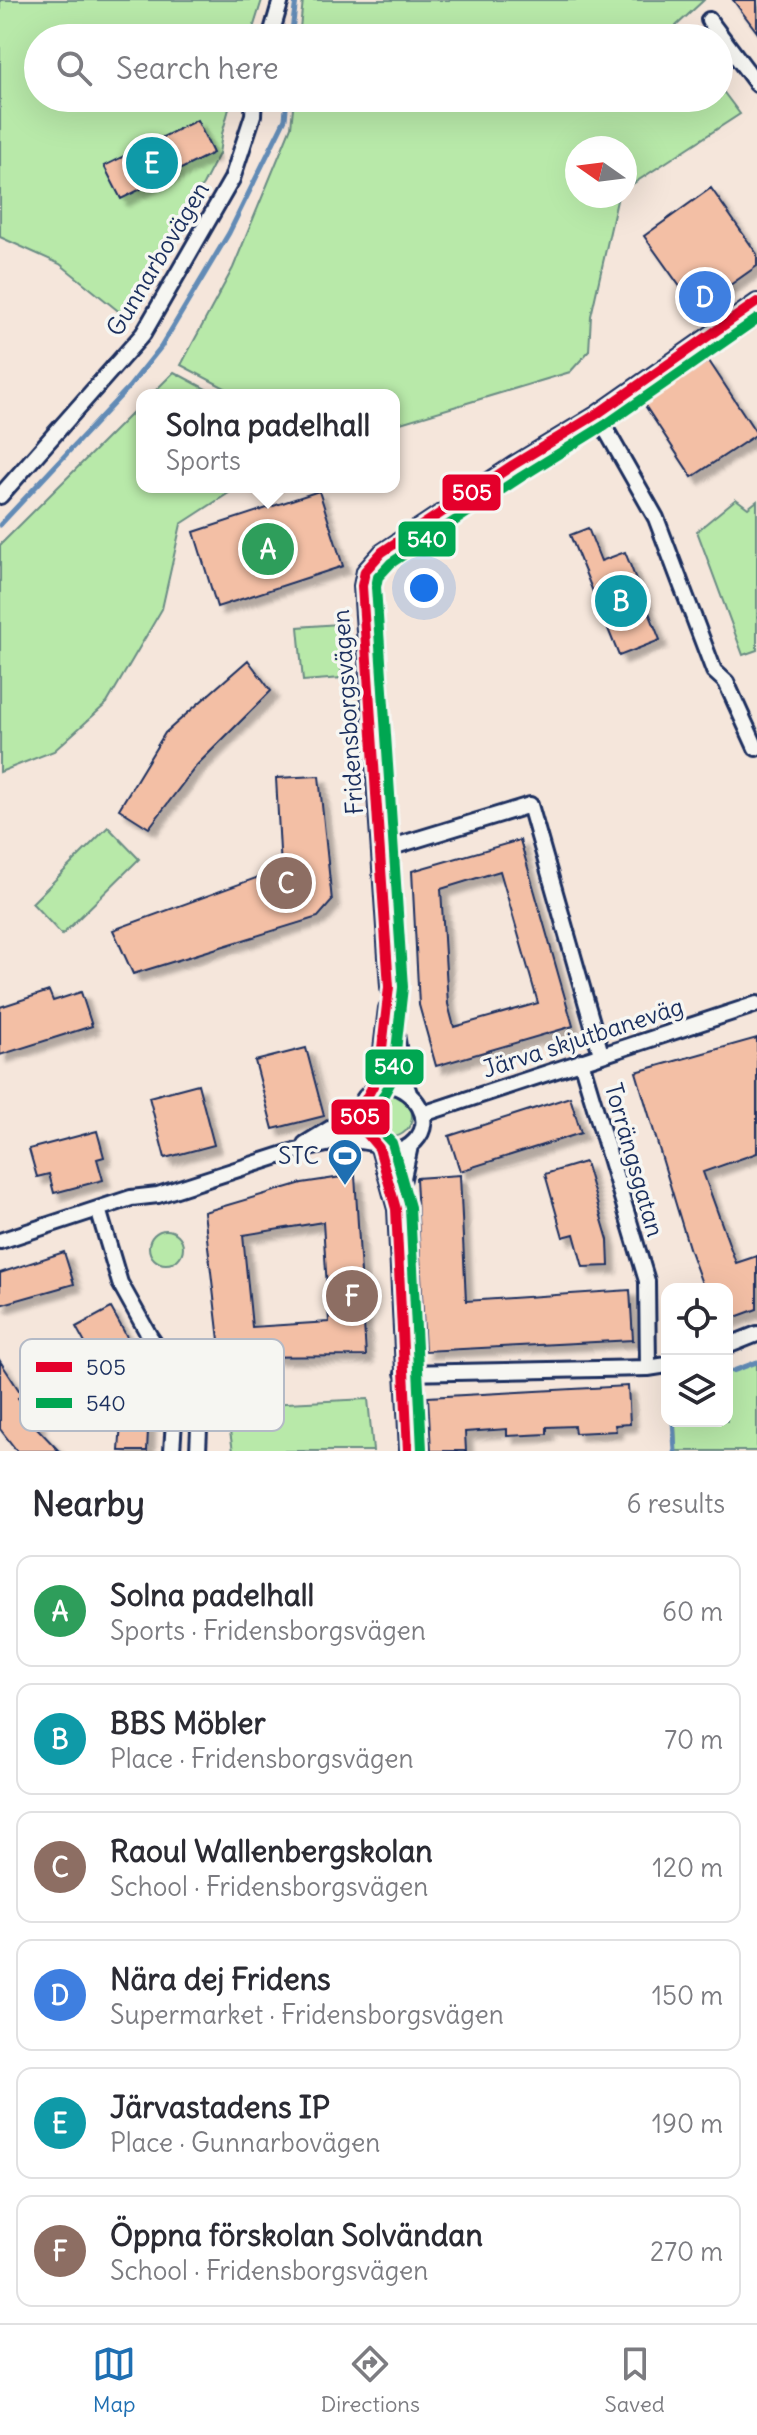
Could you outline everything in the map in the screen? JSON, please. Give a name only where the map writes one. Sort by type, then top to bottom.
[{"type":"street","points":[[274,24],[281,0]]},
{"type":"street","points":[[709,20],[712,24]]},
{"type":"street","points":[[733,52],[757,84]]},
{"type":"street","name":"Gunnarbovägen","points":[[0,496],[143,334],[232,179],[253,112]]},
{"type":"street","name":"Fridensborgsvägen","points":[[409,1093],[402,1073],[389,987],[363,600],[365,571],[382,552],[513,465],[597,414],[757,302]]},
{"type":"street","points":[[597,414],[656,518],[714,671],[726,682],[756,748]]},
{"type":"street","name":"Torrängsgatan","points":[[392,847],[530,805],[601,1054]]},
{"type":"street","name":"Fridensborgsvägen","points":[[373,1090],[379,1075],[389,987]]},
{"type":"street","name":"Järva skjutbaneväg","points":[[423,1114],[757,1004]]},
{"type":"street","name":"Torrängsgatan","points":[[581,1061],[647,1281],[648,1368]]},
{"type":"street","points":[[291,1152],[359,1111],[373,1090],[390,1085],[409,1093],[423,1114],[421,1132],[410,1146],[396,1209],[408,1451]]},
{"type":"street","points":[[359,1111],[363,1129],[376,1146],[396,1209]]},
{"type":"street","points":[[0,1241],[131,1198],[158,1195],[291,1152],[349,1139],[393,1151],[410,1146]]},
{"type":"street","points":[[98,1209],[120,1283],[151,1339]]},
{"type":"street","points":[[733,1344],[757,1334]]},
{"type":"street","points":[[403,1373],[661,1366]]},
{"type":"street","points":[[172,1451],[173,1431]]},
{"type":"street","points":[[198,1451],[199,1431]]},
{"type":"green space","points":[[0,0],[262,0],[254,24],[24,24],[24,112],[228,112],[219,154],[203,185],[184,211],[127,318],[60,264],[0,237]]},
{"type":"green space","points":[[303,0],[704,0],[678,24],[300,24]]},
{"type":"green space","points":[[733,105],[740,114],[637,181],[637,136],[565,136],[565,208],[615,208],[591,316],[589,351],[570,372],[400,423],[400,389],[227,389],[181,365],[233,268],[291,127],[293,112],[733,112]]},
{"type":"green space","points":[[174,372],[206,389],[157,389]]},
{"type":"green space","points":[[136,409],[136,493],[229,493],[181,524],[162,609],[107,703],[54,751],[0,772],[0,545]]},
{"type":"green space","points":[[736,499],[748,508],[757,501],[757,650],[743,655],[697,531]]},
{"type":"green space","points":[[338,624],[342,678],[303,681],[298,627]]},
{"type":"green space","points":[[108,827],[139,859],[62,935],[32,903]]},
{"type":"green space","points":[[391,1095],[406,1101],[412,1116],[406,1131],[391,1137],[376,1131],[370,1116],[376,1101]]},
{"type":"green space","points":[[166,1230],[178,1235],[183,1247],[178,1259],[166,1264],[154,1259],[149,1247],[154,1235]]},
{"type":"green space","points":[[757,1361],[757,1451],[676,1451],[675,1427],[733,1427],[733,1371]]},
{"type":"green space","points":[[368,1399],[373,1451],[233,1451],[230,1431],[284,1431],[284,1403]]},
{"type":"building","points":[[733,0],[757,0],[757,32]]},
{"type":"building","points":[[197,120],[213,153],[121,199],[104,166]]},
{"type":"building","points":[[711,188],[757,254],[757,266],[696,309],[644,236]]},
{"type":"building","points":[[709,361],[757,434],[692,477],[644,404]]},
{"type":"building","points":[[320,493],[343,566],[217,607],[194,532]]},
{"type":"building","points":[[588,528],[601,561],[625,552],[660,640],[619,656],[570,535]]},
{"type":"building","points":[[248,660],[271,691],[197,765],[149,828],[119,809],[165,733]]},
{"type":"building","points":[[319,776],[332,901],[318,917],[133,974],[113,930],[281,869],[276,778]]},
{"type":"building","points":[[520,840],[573,1026],[436,1066],[419,1005],[412,871]],"holes":[[[500,871],[538,1003],[454,1027],[448,1004],[441,889]]]},
{"type":"building","points":[[49,991],[53,1001],[81,992],[92,1026],[0,1055],[0,1007]]},
{"type":"building","points":[[757,1038],[757,1153],[703,1172],[736,1263],[757,1256],[757,1309],[733,1318],[733,1283],[702,1283],[636,1072]]},
{"type":"building","points":[[306,1048],[324,1116],[273,1129],[255,1061]]},
{"type":"building","points":[[198,1084],[214,1145],[165,1158],[149,1097]]},
{"type":"building","points":[[570,1097],[581,1133],[460,1171],[449,1136]]},
{"type":"building","points":[[97,1131],[104,1157],[97,1159],[103,1180],[54,1193],[49,1174],[37,1177],[29,1149]]},
{"type":"building","points":[[585,1162],[608,1240],[609,1266],[583,1267],[574,1234],[563,1237],[545,1174]]},
{"type":"building","points":[[355,1175],[366,1356],[284,1357],[284,1339],[219,1339],[204,1212],[302,1183]],"holes":[[[323,1222],[329,1322],[252,1327],[243,1235]]]},
{"type":"building","points":[[460,1175],[466,1301],[630,1290],[633,1340],[425,1351],[416,1178]]},
{"type":"building","points":[[64,1252],[74,1284],[0,1305],[0,1273]]},
{"type":"building","points":[[111,1308],[128,1339],[83,1339],[76,1327]]},
{"type":"building","points":[[0,1361],[20,1392],[20,1431],[40,1431],[59,1451],[17,1451],[0,1429]]},
{"type":"building","points":[[628,1386],[630,1424],[615,1425],[616,1431],[575,1433],[574,1426],[547,1427],[547,1434],[507,1436],[507,1429],[465,1432],[466,1451],[431,1451],[428,1397]]},
{"type":"building","points":[[120,1431],[148,1431],[147,1451],[119,1451]]},
{"type":"waterway","points":[[293,24],[296,0]]},
{"type":"waterway","points":[[0,525],[129,387],[161,347],[229,233],[286,112]]},
{"type":"waterway","points":[[733,1371],[757,1362]]},
{"type":"waterway","points":[[673,1427],[675,1451]]},
{"type":"transit line","name":"505","points":[[408,1451],[396,1209],[379,1148],[363,1129],[359,1111],[379,1075],[389,987],[362,586],[365,571],[382,552],[513,465],[597,414],[757,302]]},
{"type":"transit line","name":"540","points":[[422,1450],[410,1207],[392,1143],[379,1129],[374,1113],[393,1078],[403,987],[376,587],[378,577],[391,563],[605,425],[757,319]]},
{"type":"place","name":"Järvastadens IP","points":[[152,163]]},
{"type":"place","name":"Nära dej Fridens","points":[[705,297]]},
{"type":"place","name":"Solna padelhall","points":[[268,549]]},
{"type":"place","name":"BBS Möbler","points":[[621,601]]},
{"type":"place","name":"Raoul Wallenbergskolan","points":[[286,883]]},
{"type":"place","name":"STC","points":[[345,1187]]},
{"type":"place","name":"Öppna förskolan Solvändan","points":[[352,1296]]}]
